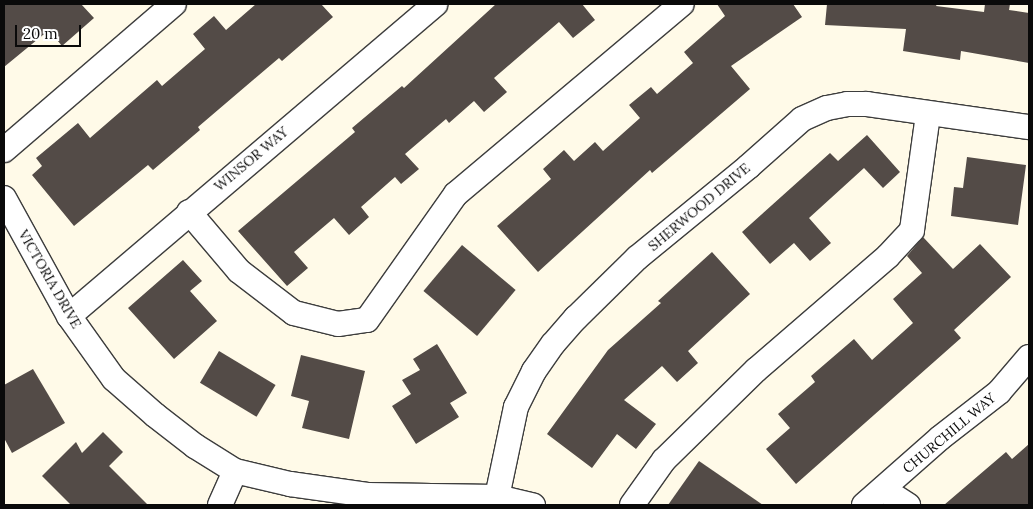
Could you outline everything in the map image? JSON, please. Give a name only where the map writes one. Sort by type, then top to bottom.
[{"type":"street","points":[[4,150],[174,4]]},
{"type":"street","name":"WINSOR WAY","points":[[68,316],[435,4]]},
{"type":"street","points":[[189,212],[240,270],[294,314],[338,324],[367,320],[456,194],[682,4]]},
{"type":"street","name":"SHERWOOD DRIVE","points":[[497,497],[516,407],[534,371],[553,344],[576,318],[637,258],[748,167],[802,119],[827,108],[847,104],[867,104],[1029,127]]},
{"type":"street","points":[[632,505],[664,460],[756,370],[888,256],[912,230],[928,114]]},
{"type":"street","name":"VICTORIA DRIVE","points":[[4,198],[68,316],[114,379],[155,416],[195,446],[235,471],[290,484],[367,495],[497,497],[533,505]]},
{"type":"street","name":"CHURCHILL WAY","points":[[864,505],[999,392],[1029,357]]},
{"type":"street","points":[[220,505],[235,471]]},
{"type":"street","points":[[883,489],[908,505]]},
{"type":"building","points":[[4,4],[81,4],[94,18],[62,46],[49,30],[4,67]]},
{"type":"building","points":[[256,4],[321,4],[333,17],[282,61],[279,58],[198,127],[200,130],[153,170],[148,165],[74,226],[32,175],[42,166],[36,158],[78,123],[90,138],[157,80],[162,86],[205,49],[193,34],[214,16],[226,30]]},
{"type":"building","points":[[496,4],[582,4],[595,20],[573,38],[559,22],[494,78],[507,92],[484,112],[474,101],[449,123],[446,119],[405,154],[419,169],[401,184],[395,177],[361,207],[369,217],[349,235],[334,218],[294,252],[308,268],[287,286],[238,231],[355,132],[352,128],[402,86],[404,88]]},
{"type":"building","points":[[717,4],[793,4],[802,17],[731,66],[750,89],[652,173],[650,170],[538,272],[497,226],[551,179],[543,169],[564,150],[574,161],[595,142],[603,151],[640,118],[629,105],[651,87],[657,94],[693,63],[684,52],[725,16]]},
{"type":"building","points":[[827,4],[937,4],[936,6],[984,12],[985,4],[1010,4],[1009,10],[1029,13],[1029,63],[961,51],[960,60],[903,51],[906,29],[825,25]]},
{"type":"building","points":[[867,135],[900,172],[883,188],[864,168],[809,218],[831,243],[810,261],[794,243],[770,264],[742,232],[830,153],[838,161]]},
{"type":"building","points":[[967,157],[1026,165],[1018,225],[951,216],[954,187],[963,188]]},
{"type":"building","points":[[923,237],[953,269],[980,244],[1011,277],[954,330],[961,338],[796,484],[766,449],[790,428],[778,414],[815,382],[811,376],[854,339],[872,360],[913,323],[893,299],[922,273],[907,256]]},
{"type":"building","points":[[462,245],[516,290],[477,336],[423,291]]},
{"type":"building","points":[[712,252],[750,294],[688,351],[698,363],[677,382],[662,366],[624,400],[656,424],[636,449],[617,434],[592,468],[547,434],[608,350],[661,303],[658,301]]},
{"type":"building","points":[[183,260],[202,281],[190,291],[217,321],[174,359],[128,308]]},
{"type":"building","points":[[437,344],[467,393],[450,403],[459,417],[416,444],[392,406],[411,394],[402,380],[420,370],[413,359]]},
{"type":"building","points":[[219,351],[276,385],[257,417],[200,383]]},
{"type":"building","points":[[301,355],[365,371],[349,439],[302,428],[309,401],[291,396]]},
{"type":"building","points":[[33,369],[65,423],[12,453],[4,438],[4,385]]},
{"type":"building","points":[[103,432],[123,452],[109,466],[148,505],[71,505],[42,476],[76,442],[82,453]]},
{"type":"building","points":[[1029,444],[1029,505],[944,505],[1006,452],[1012,459]]},
{"type":"building","points":[[699,461],[763,505],[668,505]]}]
